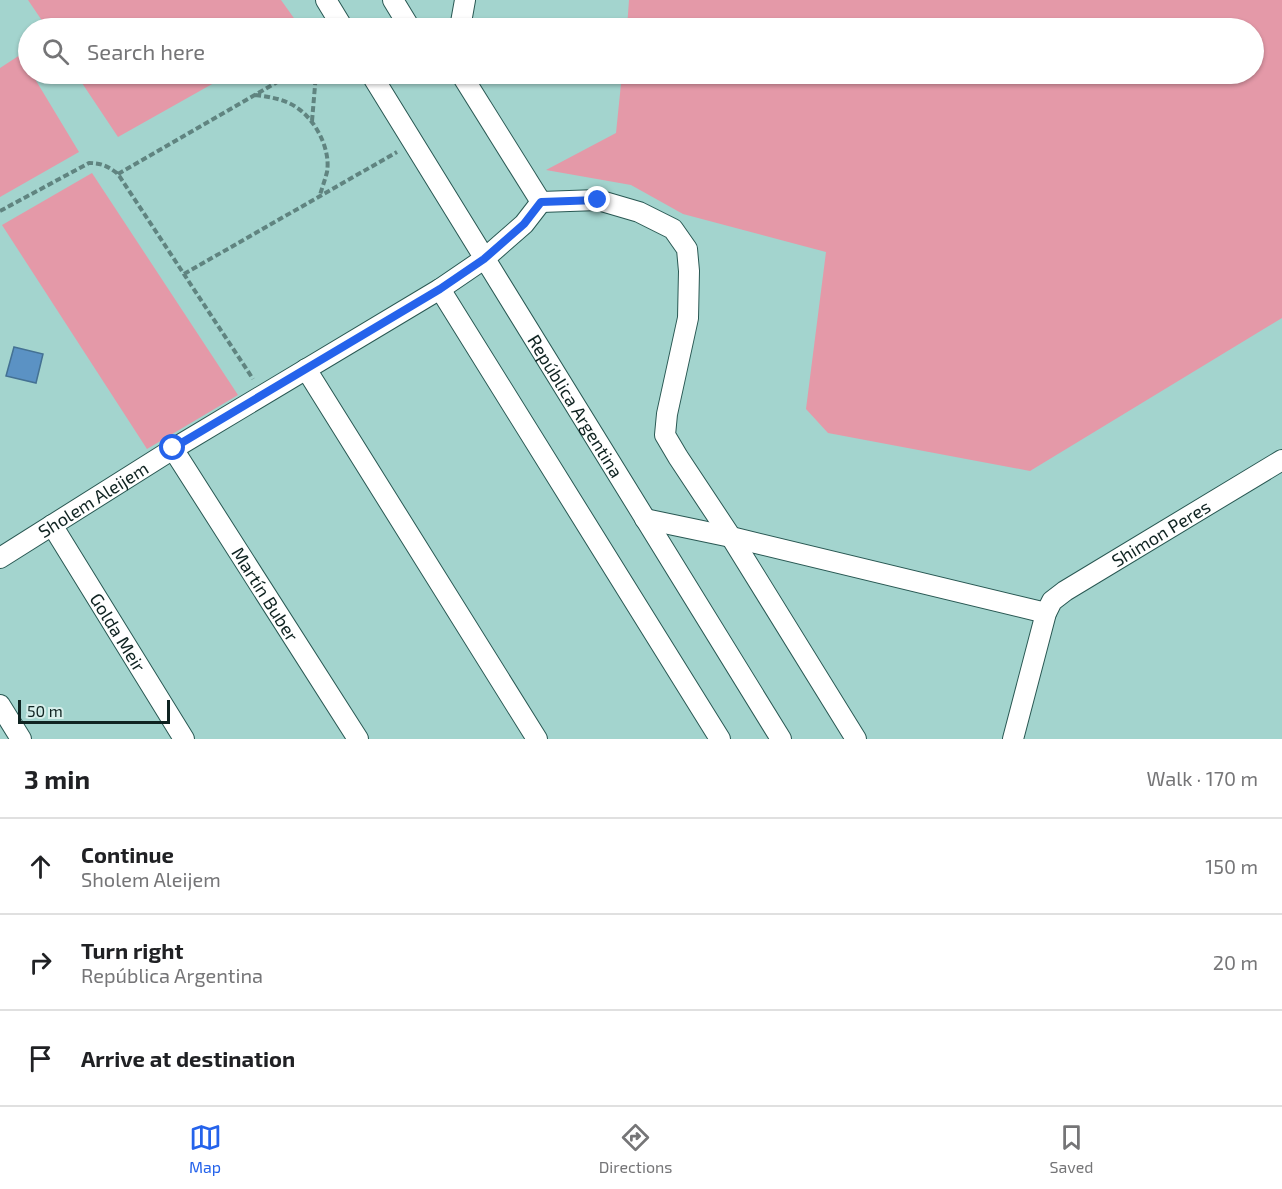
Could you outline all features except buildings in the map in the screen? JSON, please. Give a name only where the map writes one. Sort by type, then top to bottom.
[{"type":"street","points":[[326,0],[337,18]]},
{"type":"street","points":[[393,0],[404,18]]},
{"type":"street","points":[[462,18],[465,0]]},
{"type":"street","name":"República Argentina","points":[[376,84],[781,739]]},
{"type":"street","points":[[467,84],[541,202],[598,200],[639,212],[673,229],[687,249],[688,318],[667,414],[665,435],[856,739]]},
{"type":"street","name":"Sholem Aleijem","points":[[0,558],[173,448],[440,289],[484,259],[524,224],[541,202]]},
{"type":"street","points":[[440,289],[720,739]]},
{"type":"street","points":[[306,369],[537,739]]},
{"type":"street","name":"Martín Buber","points":[[173,448],[358,739]]},
{"type":"street","name":"Shimon Peres","points":[[1046,613],[1052,601],[1065,591],[1282,460]]},
{"type":"street","points":[[645,519],[731,537],[1046,613],[1013,739]]},
{"type":"street","name":"Golda Meir","points":[[52,525],[184,739]]},
{"type":"street","points":[[0,705],[21,739]]},
{"type":"path","points":[[118,174],[274,84]]},
{"type":"path","points":[[312,122],[315,84]]},
{"type":"path","points":[[255,95],[276,98],[296,107],[312,122],[324,144],[327,170],[320,195]]},
{"type":"path","points":[[184,274],[413,143]]},
{"type":"path","points":[[0,211],[89,163],[99,163],[109,167],[118,174],[264,395]]},
{"type":"shaded area","points":[[28,0],[281,0],[294,18],[40,18]]},
{"type":"shaded area","points":[[629,0],[1282,0],[1282,318],[1030,471],[828,433],[806,409],[826,252],[683,214],[631,185],[546,170],[616,133],[621,84],[1264,84],[1264,18],[628,18]]},
{"type":"shaded area","points":[[18,56],[18,84],[38,84],[79,152],[0,197],[0,68]]},
{"type":"shaded area","points":[[83,84],[212,84],[118,137]]},
{"type":"shaded area","points":[[92,173],[238,395],[147,449],[2,225]]},
{"type":"water","points":[[14,347],[43,354],[36,383],[6,376]]},
{"type":"route","points":[[173,448],[440,289],[484,259],[524,224],[541,202],[598,200]]}]
